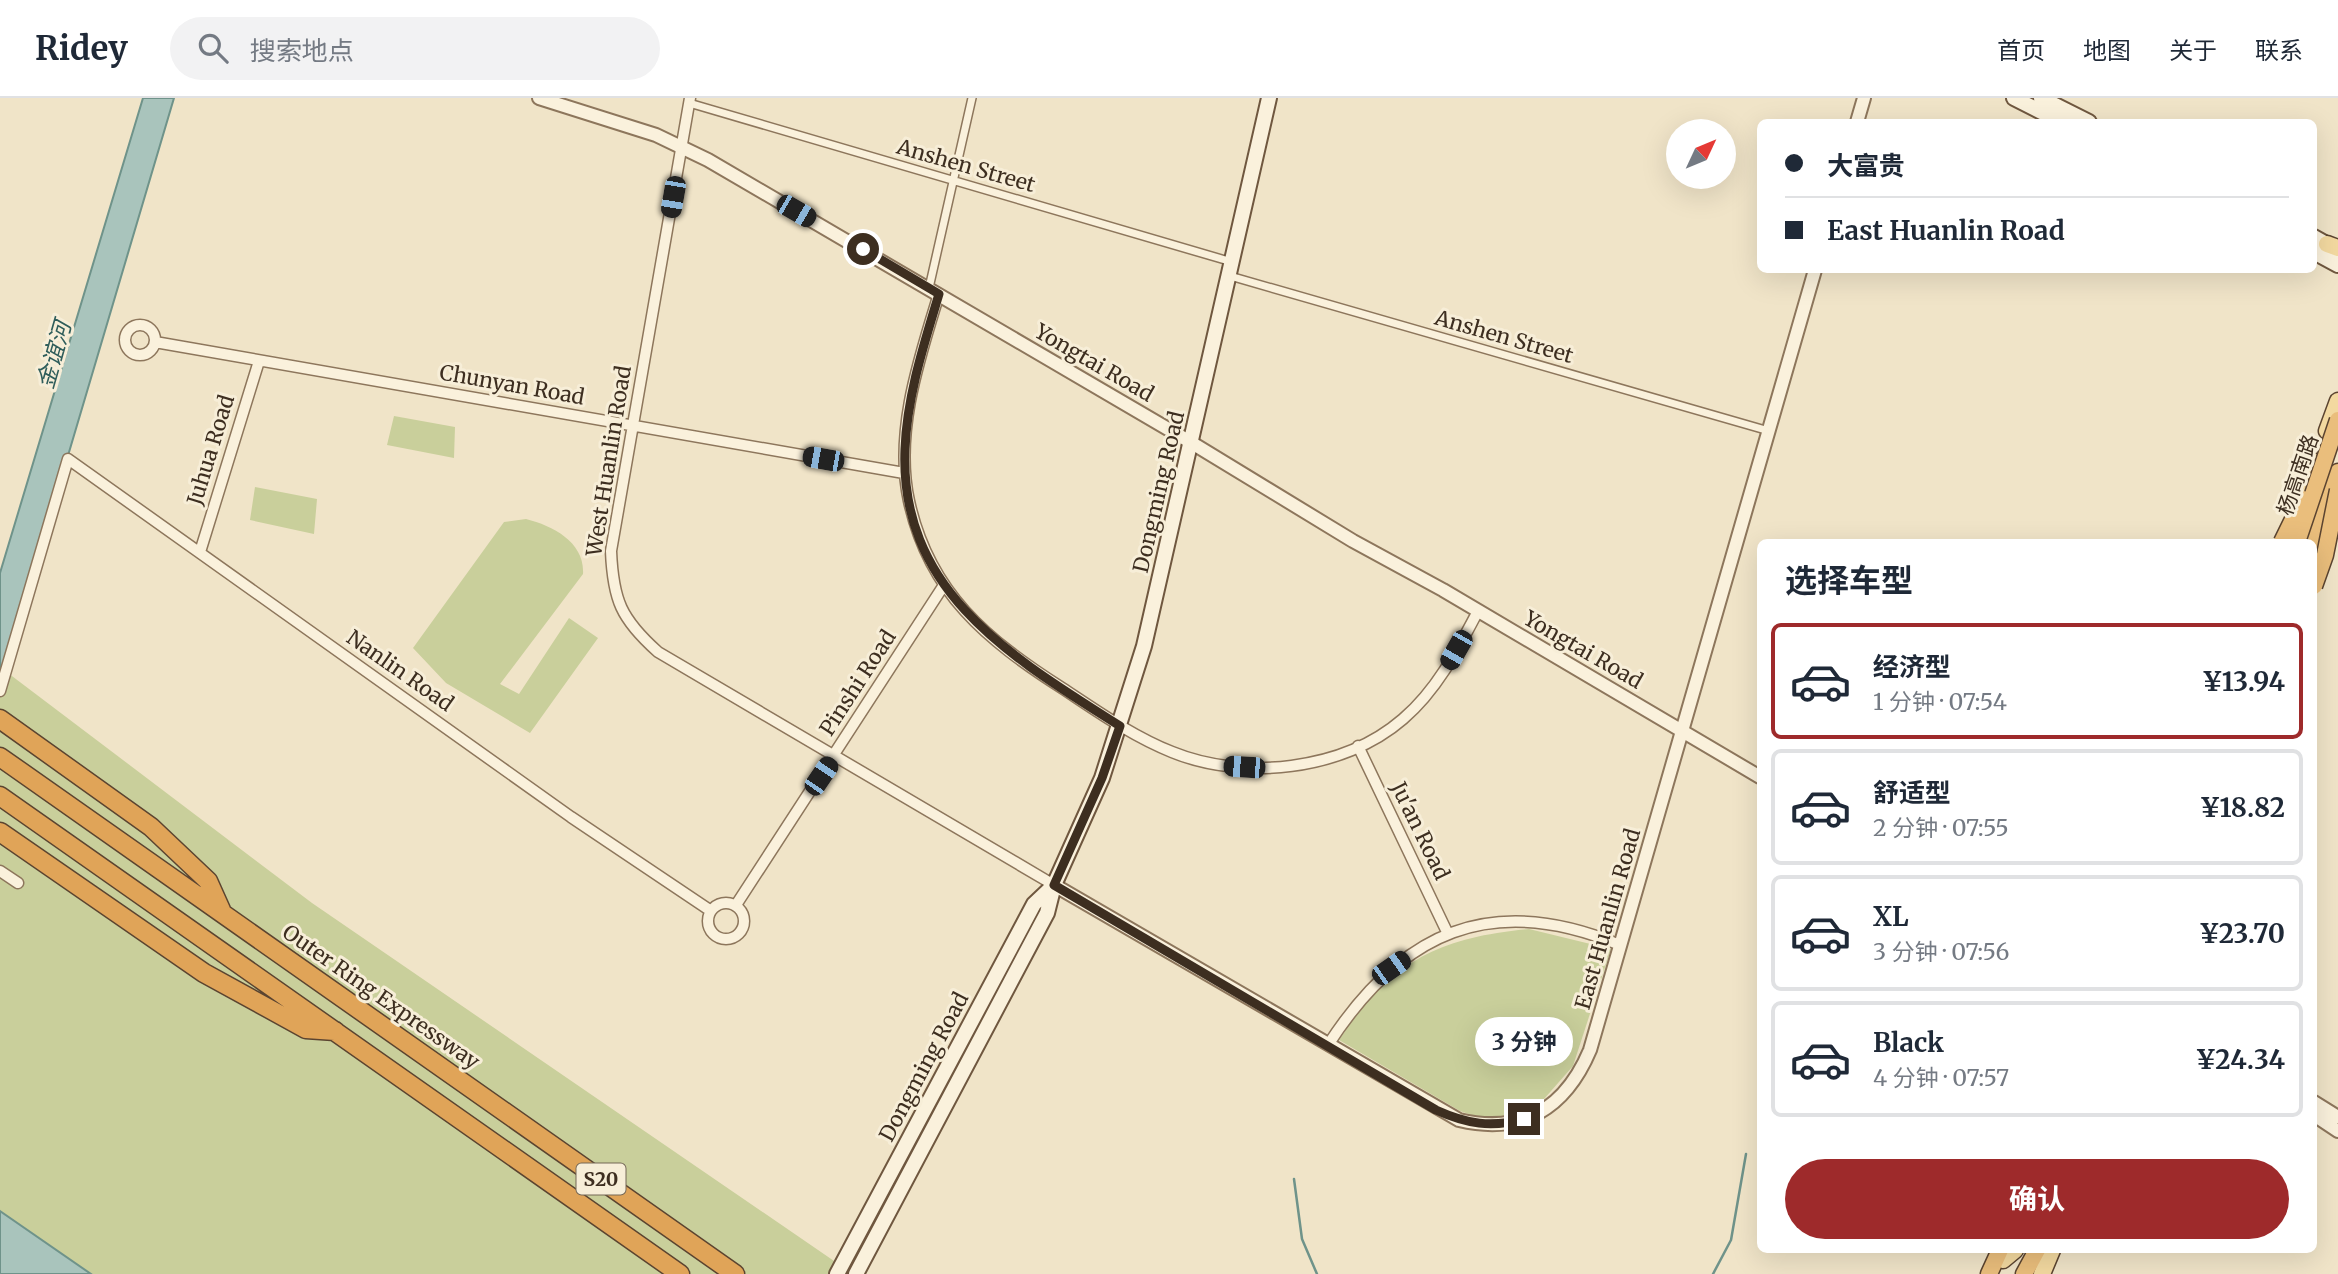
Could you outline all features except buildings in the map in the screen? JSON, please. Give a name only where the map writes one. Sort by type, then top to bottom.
[{"type":"highway","name":"杨高南路","points":[[2298,539],[2338,420]]},
{"type":"highway","points":[[2284,539],[2330,447]]},
{"type":"highway","name":"杨高南路","points":[[2314,539],[2338,471]]},
{"type":"highway","points":[[2317,578],[2325,555],[2338,491]]},
{"type":"highway","points":[[0,719],[151,827],[208,881],[223,914]]},
{"type":"highway","name":"Outer Ring Expressway","points":[[0,757],[736,1274]]},
{"type":"highway","name":"S20","points":[[0,796],[680,1274]]},
{"type":"highway","points":[[0,832],[204,973],[306,1029],[335,1031]]},
{"type":"highway","points":[[2031,1273],[2038,1253]]},
{"type":"highway","points":[[1989,1274],[2002,1255]]},
{"type":"main road","name":"Dongming Road","points":[[856,1274],[1047,913],[1054,885],[1102,778],[1150,623],[1269,98]]},
{"type":"main road","points":[[2014,98],[2055,119]]},
{"type":"main road","points":[[2041,98],[2083,119]]},
{"type":"main road","points":[[2326,246],[2338,265]]},
{"type":"main road","points":[[2288,539],[2330,447],[2338,401]]},
{"type":"main road","points":[[2317,557],[2338,491]]},
{"type":"main road","name":"Dongming Road","points":[[837,1274],[1034,904],[1054,885]]},
{"type":"main road","points":[[2028,1253],[2031,1273]]},
{"type":"main road","points":[[2031,1273],[2049,1253]]},
{"type":"main road","points":[[1982,1274],[2002,1255]]},
{"type":"street","name":"Yongtai Road","points":[[539,98],[681,146],[934,291],[1353,541],[1478,611],[1757,775]]},
{"type":"street","points":[[972,98],[951,180],[934,291],[913,387],[904,473],[916,527],[944,585],[981,629],[1008,653],[1120,726],[1174,753],[1229,766],[1287,766],[1358,746],[1402,720],[1444,671],[1478,611]]},
{"type":"street","points":[[1858,119],[1864,98]]},
{"type":"street","name":"West Huanlin Road","points":[[690,100],[611,551],[612,586],[624,618],[658,652],[1054,885]]},
{"type":"street","name":"Anshen Street","points":[[690,100],[1231,269],[1769,431]]},
{"type":"street","name":"East Huanlin Road","points":[[1054,885],[1459,1120],[1481,1125],[1524,1119],[1559,1099],[1582,1068],[1620,945],[1814,273]]},
{"type":"street","name":"Chunyan Road","points":[[155,342],[904,473]]},
{"type":"street","name":"Juhua Road","points":[[200,552],[259,361]]},
{"type":"street","name":"Nanlin Road","points":[[0,691],[68,459],[571,817],[711,911]]},
{"type":"street","name":"Pinshi Road","points":[[736,905],[944,585]]},
{"type":"street","name":"Ju'an Road","points":[[1358,746],[1448,934]]},
{"type":"street","points":[[0,871],[18,883]]},
{"type":"street","points":[[722,903],[736,905],[741,911],[744,923],[736,936],[730,939],[716,936],[711,931],[708,918],[711,911],[722,903]]},
{"type":"street","points":[[1328,1045],[1373,984],[1411,954],[1448,934],[1487,923],[1541,921],[1576,928],[1620,945]]},
{"type":"street","points":[[2317,1104],[2338,1118]]},
{"type":"street","points":[[2317,1117],[2338,1131]]},
{"type":"green space","points":[[394,416],[455,427],[454,458],[387,445]]},
{"type":"green space","points":[[255,487],[317,499],[314,534],[250,520]]},
{"type":"green space","points":[[526,519],[547,526],[566,538],[579,553],[583,574],[500,684],[519,694],[569,618],[598,638],[530,733],[446,683],[413,648],[504,522]]},
{"type":"green space","points":[[0,667],[312,903],[853,1274],[0,1274]]},
{"type":"green space","points":[[1529,929],[1611,949],[1573,1066],[1544,1099],[1514,1115],[1483,1119],[1460,1111],[1339,1040],[1378,991],[1397,973],[1419,959],[1467,939]]},
{"type":"water","points":[[143,98],[174,98],[0,685],[0,573]]},
{"type":"water","points":[[0,1211],[91,1274],[0,1274]]},
{"type":"waterway","points":[[1713,1274],[1731,1240],[1746,1154]]},
{"type":"waterway","points":[[1294,1179],[1302,1239],[1317,1274]]},
{"type":"route","points":[[863,249],[939,294],[913,387],[904,473],[916,527],[939,579],[960,607],[1008,653],[1120,726],[1102,778],[1054,885],[1436,1110],[1459,1120],[1481,1125],[1504,1125],[1524,1119]]},
{"type":"water label","name":"金谊河","points":[[54,355]]}]
